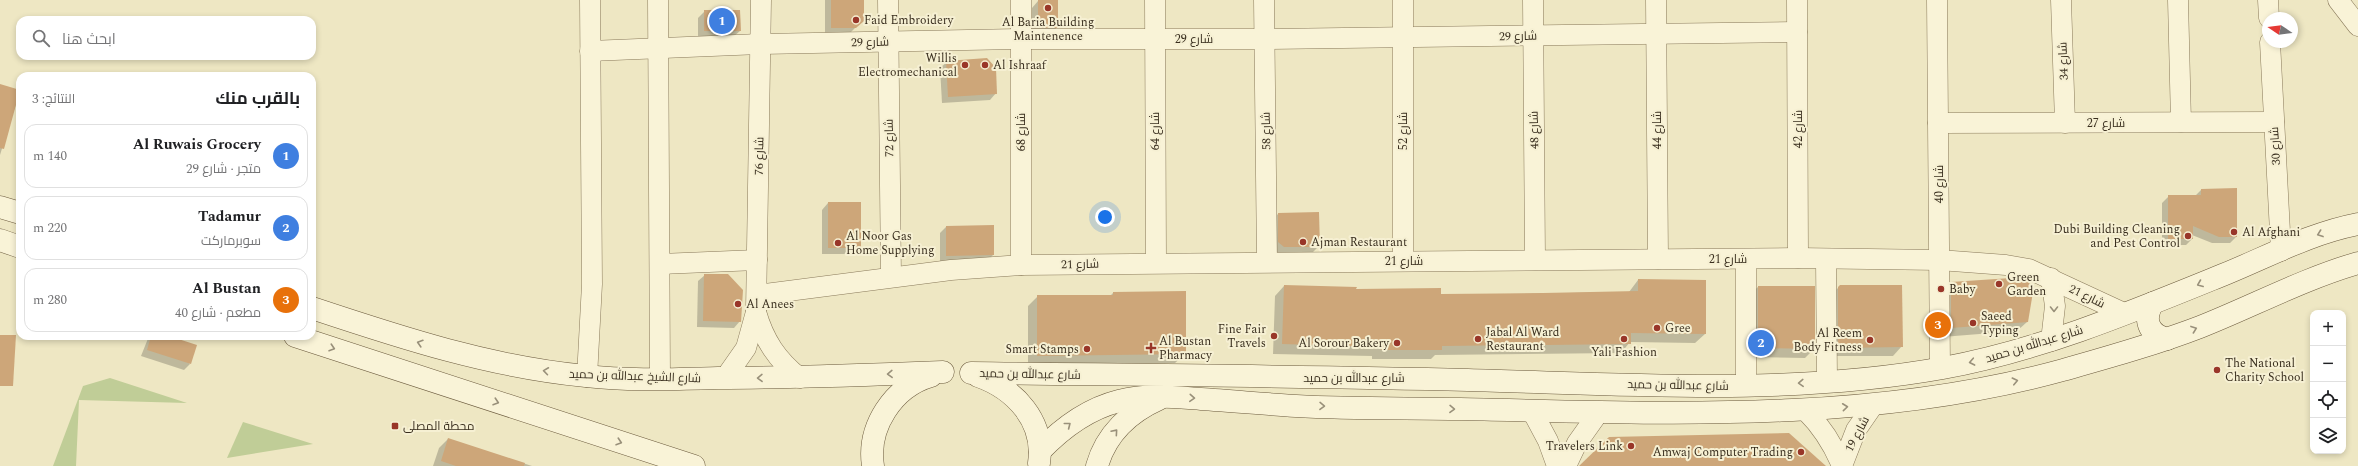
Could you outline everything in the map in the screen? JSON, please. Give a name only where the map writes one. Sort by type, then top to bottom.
[{"type":"street","points":[[587,377],[592,284],[590,0]]},
{"type":"street","points":[[658,0],[660,379]]},
{"type":"street","name":"شارع 76","points":[[761,0],[757,304],[761,328],[776,356],[800,378]]},
{"type":"street","name":"شارع 72","points":[[888,0],[891,277]]},
{"type":"street","name":"شارع 68","points":[[1021,0],[1021,265]]},
{"type":"street","name":"شارع 64","points":[[1155,0],[1156,263]]},
{"type":"street","name":"شارع 58","points":[[1264,0],[1267,262]]},
{"type":"street","name":"شارع 52","points":[[1403,0],[1404,261]]},
{"type":"street","name":"شارع 48","points":[[1533,0],[1535,260]]},
{"type":"street","name":"شارع 44","points":[[1656,0],[1658,259]]},
{"type":"street","name":"شارع 42","points":[[1797,0],[1798,258]]},
{"type":"street","name":"شارع 40","points":[[1937,0],[1940,368]]},
{"type":"street","name":"شارع 34","points":[[2061,0],[2064,123]]},
{"type":"street","points":[[2178,0],[2181,122]]},
{"type":"street","points":[[2268,0],[2268,12]]},
{"type":"street","points":[[2338,0],[2358,26]]},
{"type":"street","name":"شارع 29","points":[[590,51],[760,44],[888,41],[1021,39],[1264,39],[1797,32]]},
{"type":"street","name":"شارع 30","points":[[2270,48],[2281,251]]},
{"type":"street","name":"شارع 27","points":[[1938,123],[2274,122]]},
{"type":"street","points":[[0,207],[16,212]]},
{"type":"street","name":"شارع عبدالله بن حميد","points":[[943,372],[1406,378],[1746,386],[1827,381],[1940,368],[1992,358],[2051,341],[2152,303],[2324,232],[2358,224]]},
{"type":"street","points":[[0,240],[16,246]]},
{"type":"street","name":"شارع 21","points":[[757,304],[891,277],[1021,265],[1798,258],[1939,260],[2018,266],[2050,278],[2124,314]]},
{"type":"street","points":[[1746,259],[1746,386]]},
{"type":"street","points":[[1826,259],[1827,381]]},
{"type":"street","points":[[660,264],[757,260]]},
{"type":"street","points":[[1042,460],[1075,420],[1096,409],[1118,401],[1141,397],[1164,397],[1300,406],[1599,412],[1806,411],[1874,404],[1985,388],[2061,370],[2167,339],[2318,275],[2358,263]]},
{"type":"street","name":"شارع 21","points":[[2050,278],[2055,306],[2051,341]]},
{"type":"street","points":[[2152,303],[2148,311],[2148,325],[2157,336],[2167,339]]},
{"type":"street","name":"شارع 76","points":[[725,378],[746,348],[757,304]]},
{"type":"street","name":"شارع الشيخ عبدالله بن حميد","points":[[316,309],[397,336],[470,357],[587,377],[660,379],[800,378],[943,372]]},
{"type":"street","points":[[307,340],[694,466]]},
{"type":"street","points":[[873,466],[871,456],[875,432],[885,411],[900,393],[920,379],[943,372]]},
{"type":"street","points":[[971,373],[997,382],[1019,400],[1034,424],[1042,460]]},
{"type":"street","points":[[1097,466],[1110,437],[1125,420],[1143,406],[1164,397]]},
{"type":"street","name":"شارع 19","points":[[1842,466],[1856,430],[1874,404]]},
{"type":"street","points":[[1532,410],[1548,441],[1557,466]]},
{"type":"street","name":"شارع 19","points":[[1806,411],[1826,433],[1834,446],[1842,466]]},
{"type":"street","points":[[1566,466],[1577,443],[1599,412]]},
{"type":"green space","points":[[110,378],[187,403],[79,400],[76,466],[53,466],[83,386]]},
{"type":"green space","points":[[243,422],[313,444],[227,458]]},
{"type":"building","points":[[831,0],[864,0],[864,21],[856,28],[831,28]]},
{"type":"building","points":[[1038,0],[1058,0],[1058,28],[1038,28]]},
{"type":"building","points":[[704,10],[740,10],[741,31],[704,31]]},
{"type":"building","points":[[987,58],[996,68],[997,94],[948,97],[946,61]]},
{"type":"building","points":[[0,84],[16,89],[16,105],[4,149],[0,148]]},
{"type":"building","points":[[2237,188],[2237,237],[2219,237],[2193,226],[2193,239],[2168,239],[2168,195],[2201,195],[2201,189]]},
{"type":"building","points":[[828,202],[861,202],[861,248],[828,248]]},
{"type":"building","points":[[1319,212],[1320,247],[1284,247],[1278,242],[1278,213]]},
{"type":"building","points":[[994,225],[994,255],[946,256],[946,226]]},
{"type":"building","points":[[704,274],[728,274],[743,290],[741,322],[703,321]]},
{"type":"building","points":[[2011,278],[2026,280],[2031,285],[2033,292],[2028,322],[1951,328],[1951,282]]},
{"type":"building","points":[[1638,279],[1706,280],[1706,334],[1631,333],[1631,344],[1442,346],[1442,350],[1381,350],[1381,347],[1282,344],[1284,285],[1357,287],[1356,289],[1441,288],[1441,294],[1543,293],[1638,291]]},
{"type":"building","points":[[1840,285],[1902,285],[1903,347],[1838,348],[1838,287]]},
{"type":"building","points":[[1758,286],[1815,286],[1815,349],[1758,348]]},
{"type":"building","points":[[1186,291],[1186,354],[1037,356],[1037,295],[1113,295],[1113,292]]},
{"type":"building","points":[[0,335],[16,335],[13,386],[0,386]]},
{"type":"building","points":[[150,340],[181,340],[197,345],[191,364],[147,350]]},
{"type":"building","points":[[1789,433],[1826,466],[1579,466],[1609,437]]},
{"type":"building","points":[[448,438],[525,463],[524,466],[456,466],[441,461]]},
{"type":"place","name":"Al Baria Building Maintenence","points":[[1048,8]]},
{"type":"place","name":"Faid Embroidery","points":[[856,20]]},
{"type":"place","name":"Al Ruwais Grocery","points":[[722,21]]},
{"type":"place","name":"Willis Electromechanical","points":[[965,65]]},
{"type":"place","name":"Al Ishraaf","points":[[985,65]]},
{"type":"place","name":"Al Afghani","points":[[2234,232]]},
{"type":"place","name":"Dubi Building Cleaning and Pest Control","points":[[2188,236]]},
{"type":"place","name":"Ajman Restaurant","points":[[1303,242]]},
{"type":"place","name":"Al Noor Gas Home Supplying","points":[[838,243]]},
{"type":"place","name":"Green Garden","points":[[1999,284]]},
{"type":"place","name":"Baby","points":[[1941,289]]},
{"type":"place","name":"Al Anees","points":[[738,304]]},
{"type":"place","name":"Saeed Typing","points":[[1973,323]]},
{"type":"place","name":"Al Bustan","points":[[1938,325]]},
{"type":"place","name":"Gree","points":[[1657,328]]},
{"type":"place","name":"Fine Fair Travels","points":[[1274,336]]},
{"type":"place","name":"Jabal Al Ward Restaurant","points":[[1478,339]]},
{"type":"place","name":"Yali Fashion","points":[[1624,339]]},
{"type":"place","name":"Al Reem Body Fitness","points":[[1870,340]]},
{"type":"place","name":"Al Sorour Bakery","points":[[1397,343]]},
{"type":"place","name":"Tadamur","points":[[1761,343]]},
{"type":"place","name":"Al Bustan Pharmacy","points":[[1151,348]]},
{"type":"place","name":"Smart Stamps","points":[[1087,349]]},
{"type":"place","name":"The National Charity School","points":[[2217,370]]},
{"type":"place","name":"محطة المصلى","points":[[395,426]]},
{"type":"place","name":"Travelers Link","points":[[1631,446]]},
{"type":"place","name":"Amwaj Computer Trading","points":[[1801,452]]}]
